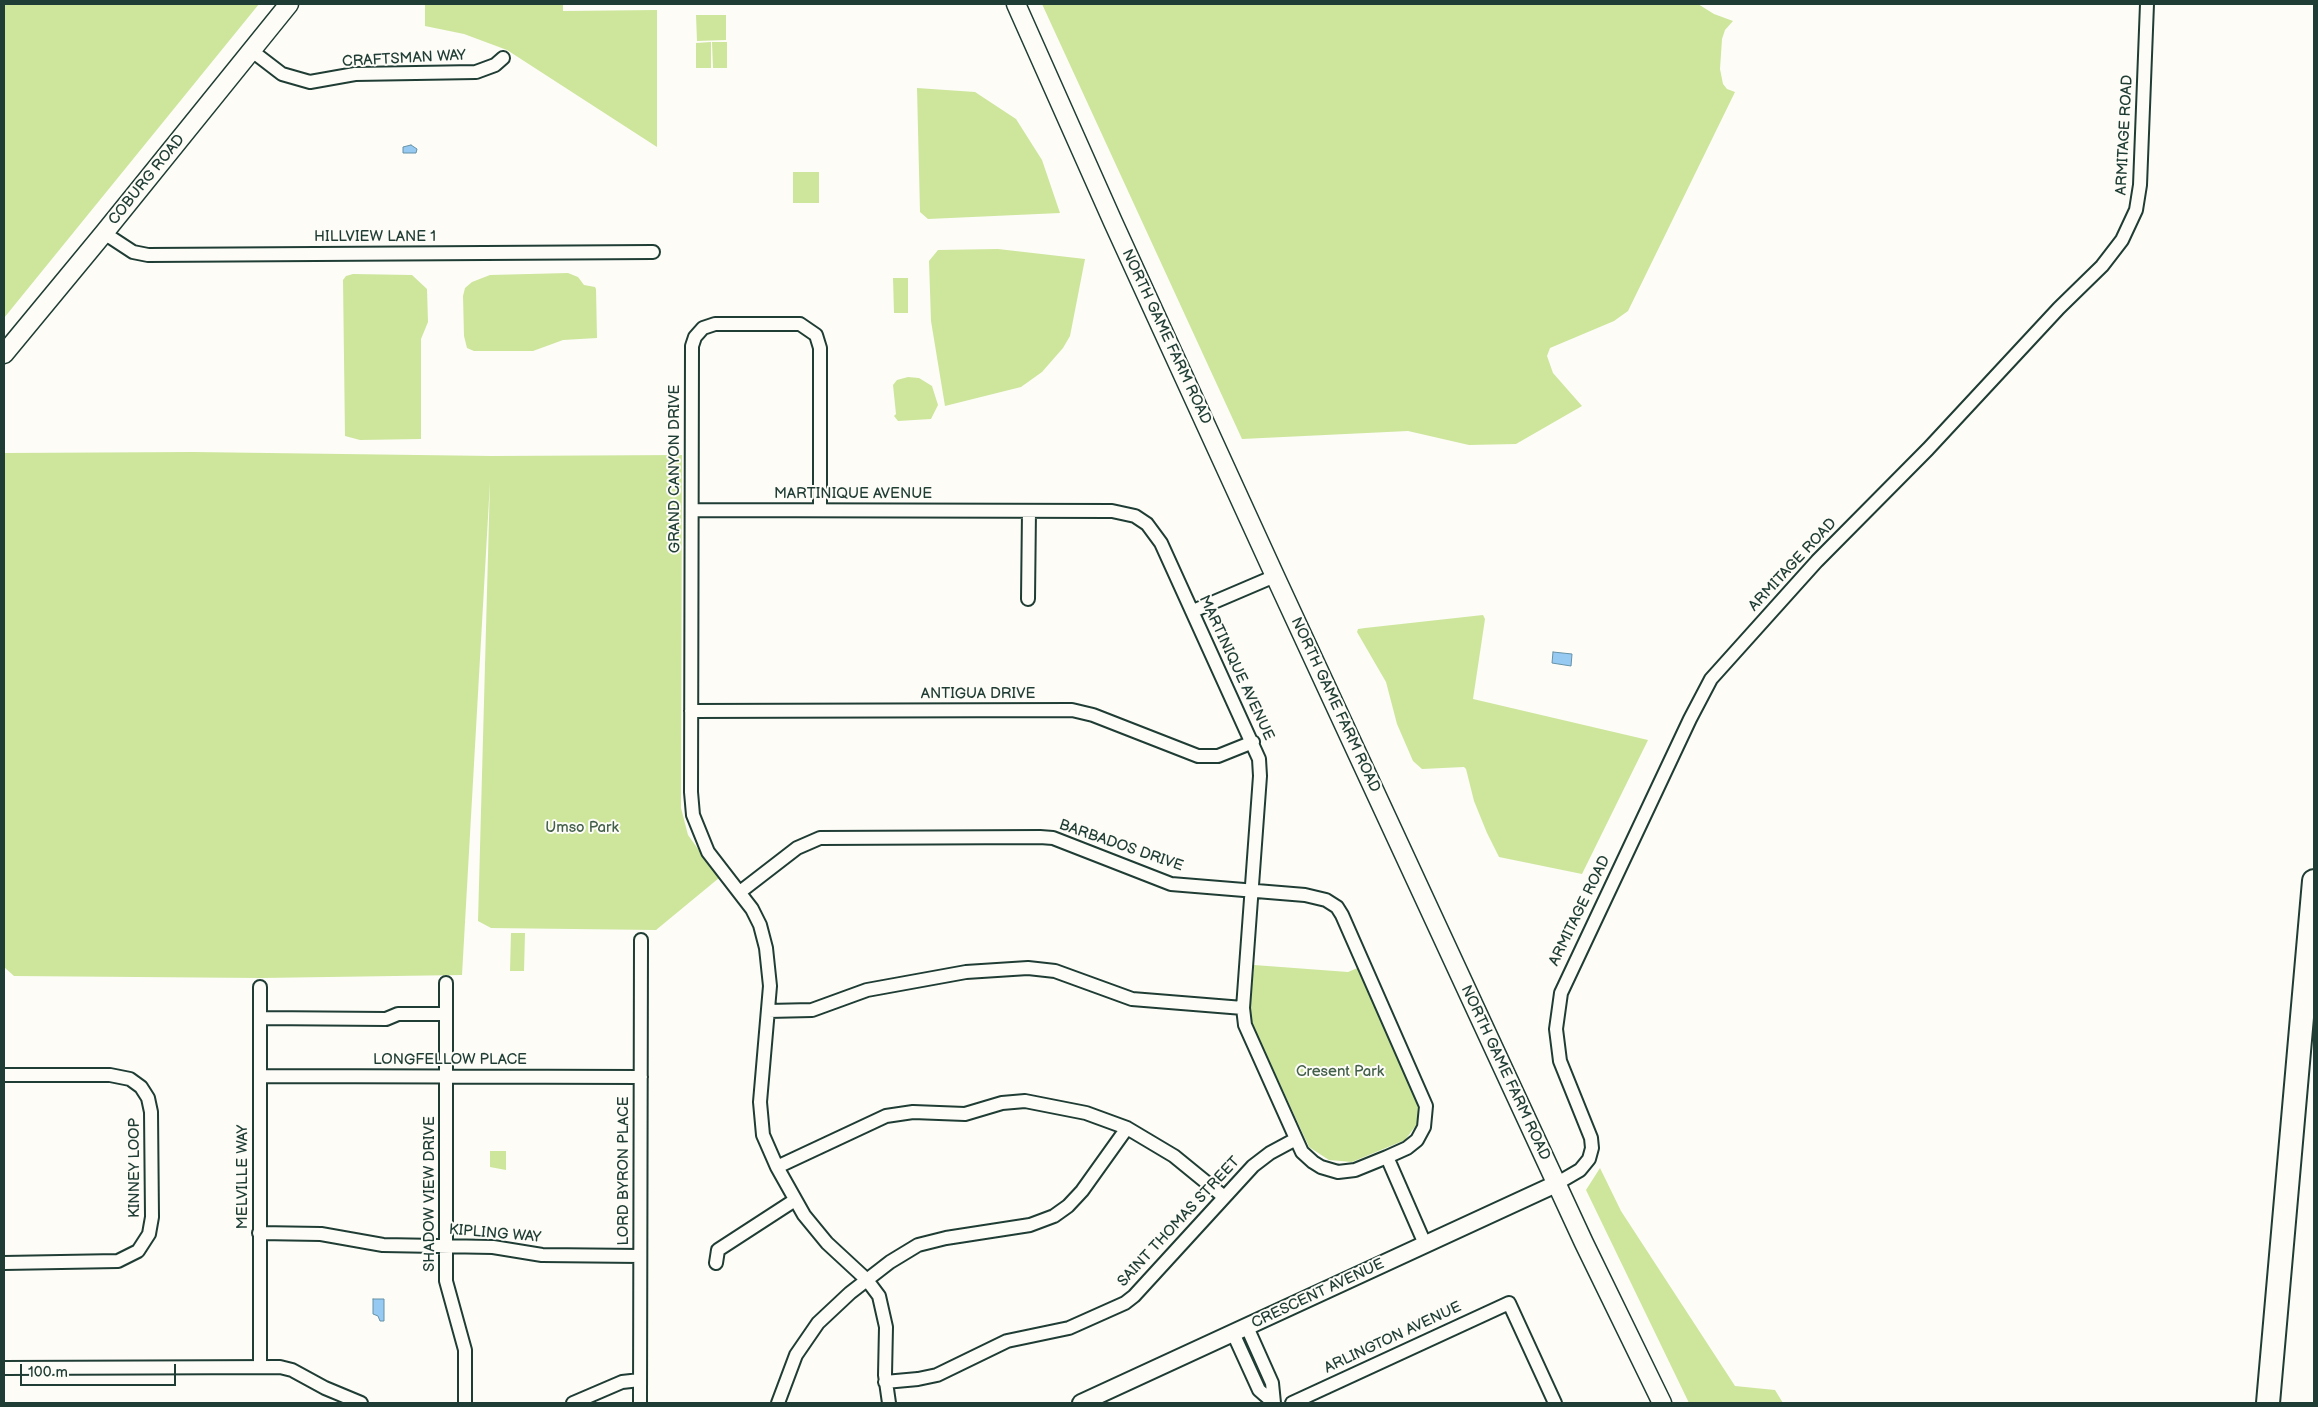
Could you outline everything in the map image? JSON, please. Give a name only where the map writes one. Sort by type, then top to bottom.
[{"type":"highway","points":[[2268,1403],[2314,882]]},
{"type":"main road","name":"COBURG ROAD","points":[[4,354],[289,4]]},
{"type":"main road","name":"NORTH GAME FARM ROAD","points":[[1016,4],[1113,222],[1275,576],[1556,1184],[1662,1403]]},
{"type":"street","name":"ARMITAGE ROAD","points":[[1556,1184],[1580,1170],[1589,1159],[1592,1148],[1588,1130],[1560,1060],[1556,1029],[1561,993],[1690,719],[1711,679],[1817,562],[1928,449],[2059,308],[2102,266],[2122,240],[2136,210],[2140,185],[2147,4]]},
{"type":"street","name":"CRAFTSMAN WAY","points":[[252,51],[282,74],[310,82],[355,74],[476,72],[495,65],[503,58]]},
{"type":"street","name":"HILLVIEW LANE 1","points":[[104,233],[133,252],[148,255],[653,252]]},
{"type":"street","name":"GRAND CANYON DRIVE","points":[[820,510],[820,348],[816,335],[800,324],[716,324],[703,328],[695,337],[692,346],[691,792],[693,815],[708,852],[740,892],[760,925],[768,966],[768,1011],[760,1113],[763,1135],[777,1167],[795,1200],[827,1243],[867,1280],[879,1296],[884,1310],[886,1335],[885,1382],[889,1403]]},
{"type":"street","name":"MARTINIQUE AVENUE","points":[[692,510],[1120,512],[1141,519],[1161,543],[1253,742],[1259,759],[1260,776],[1243,1008],[1245,1025],[1296,1139],[1306,1157],[1331,1171],[1355,1170],[1386,1158]]},
{"type":"street","points":[[1028,599],[1029,511]]},
{"type":"street","points":[[1193,611],[1275,576]]},
{"type":"street","name":"ANTIGUA DRIVE","points":[[691,711],[1072,710],[1093,714],[1198,756],[1218,756],[1253,742]]},
{"type":"street","name":"BARBADOS DRIVE","points":[[740,892],[796,848],[812,840],[832,837],[1046,837],[1171,884],[1312,896],[1326,900],[1340,911],[1425,1102],[1427,1126],[1412,1144],[1386,1158]]},
{"type":"street","name":"LORD BYRON PLACE","points":[[640,1403],[641,940]]},
{"type":"street","points":[[768,1011],[812,1010],[867,990],[974,971],[1028,968],[1055,972],[1132,999],[1243,1008]]},
{"type":"street","name":"SHADOW VIEW DRIVE","points":[[446,982],[447,1287],[465,1350],[465,1403]]},
{"type":"street","name":"MELVILLE WAY","points":[[260,987],[260,1367]]},
{"type":"street","points":[[260,1018],[386,1019],[401,1013],[446,1014]]},
{"type":"street","name":"KINNEY LOOP","points":[[4,1075],[110,1075],[130,1079],[141,1087],[148,1098],[151,1112],[152,1217],[149,1234],[141,1246],[133,1255],[118,1262],[4,1263]]},
{"type":"street","name":"LONGFELLOW PLACE","points":[[260,1076],[641,1077]]},
{"type":"street","points":[[777,1167],[868,1123],[904,1112],[965,1114],[1002,1103],[1025,1101],[1086,1113],[1128,1128],[1163,1148],[1223,1196]]},
{"type":"street","points":[[778,1403],[796,1355],[818,1323],[867,1280],[905,1252],[929,1241],[1030,1225],[1054,1216],[1068,1206],[1082,1191],[1128,1128]]},
{"type":"street","name":"SAINT THOMAS STREET","points":[[885,1382],[937,1375],[1007,1341],[1069,1328],[1125,1303],[1134,1296],[1223,1196],[1258,1161],[1296,1139]]},
{"type":"street","points":[[1386,1158],[1424,1244]]},
{"type":"street","name":"CRESCENT AVENUE","points":[[1080,1403],[1556,1184]]},
{"type":"street","points":[[716,1263],[718,1250],[795,1200]]},
{"type":"street","name":"KIPLING WAY","points":[[259,1233],[321,1234],[383,1245],[493,1247],[548,1255],[640,1256]]},
{"type":"street","name":"ARLINGTON AVENUE","points":[[1292,1403],[1509,1303],[1554,1403]]},
{"type":"street","points":[[1240,1330],[1259,1390],[1274,1403]]},
{"type":"street","points":[[4,1368],[280,1367],[292,1370],[325,1388],[361,1403]]},
{"type":"street","points":[[573,1403],[622,1382],[640,1380]]},
{"type":"green space","points":[[4,4],[259,4],[4,318]]},
{"type":"green space","points":[[425,4],[563,4],[563,11],[657,10],[657,147],[507,50],[464,34],[425,26]]},
{"type":"green space","points":[[1042,4],[1698,4],[1714,14],[1733,21],[1725,30],[1722,39],[1720,69],[1723,84],[1727,89],[1735,92],[1628,311],[1614,321],[1550,348],[1547,356],[1553,373],[1582,406],[1516,444],[1469,445],[1408,431],[1242,439]]},
{"type":"green space","points":[[696,15],[726,15],[726,40],[697,41]]},
{"type":"green space","points":[[711,42],[711,68],[696,68],[696,43]]},
{"type":"green space","points":[[712,42],[727,42],[727,68],[713,68]]},
{"type":"green space","points":[[917,88],[975,92],[1016,119],[1042,160],[1060,213],[928,219],[920,212]]},
{"type":"green space","points":[[793,172],[819,172],[819,203],[793,203]]},
{"type":"green space","points":[[998,249],[1085,259],[1070,336],[1063,348],[1042,372],[1021,387],[945,406],[931,321],[929,261],[938,250]]},
{"type":"green space","points":[[568,273],[578,277],[584,285],[595,287],[596,289],[597,338],[563,340],[533,351],[474,351],[467,348],[464,336],[463,296],[465,288],[472,282],[490,275]]},
{"type":"green space","points":[[353,274],[412,275],[427,289],[428,322],[421,339],[421,439],[360,440],[345,436],[343,280],[346,276]]},
{"type":"green space","points":[[893,278],[908,278],[908,313],[894,313]]},
{"type":"green space","points":[[908,377],[919,378],[932,386],[938,405],[931,419],[898,421],[894,416],[896,414],[893,385],[897,380]]},
{"type":"green space","name":"Umso Park","points":[[193,452],[492,456],[682,455],[681,808],[688,835],[719,878],[656,930],[491,928],[478,921],[490,482],[462,975],[261,978],[14,976],[4,967],[4,453]]},
{"type":"green space","points":[[1483,615],[1485,619],[1473,699],[1648,740],[1582,874],[1499,857],[1474,801],[1466,769],[1464,767],[1422,769],[1413,761],[1397,724],[1386,682],[1357,632],[1358,629],[1365,628]]},
{"type":"green space","points":[[511,933],[525,933],[524,971],[510,971]]},
{"type":"green space","name":"Cresent Park","points":[[1254,965],[1348,972],[1360,967],[1418,1101],[1417,1124],[1405,1140],[1352,1162],[1329,1160],[1309,1147],[1252,1023],[1250,1006]]},
{"type":"green space","points":[[490,1151],[506,1151],[506,1170],[490,1167]]},
{"type":"green space","points":[[1600,1168],[1621,1211],[1735,1386],[1775,1390],[1783,1403],[1689,1403],[1586,1190]]},
{"type":"water","points":[[411,145],[417,149],[416,153],[403,153],[403,147]]},
{"type":"water","points":[[1553,652],[1572,654],[1571,666],[1552,663]]},
{"type":"water","points":[[373,1299],[384,1299],[384,1321],[380,1321],[378,1316],[373,1314]]}]
